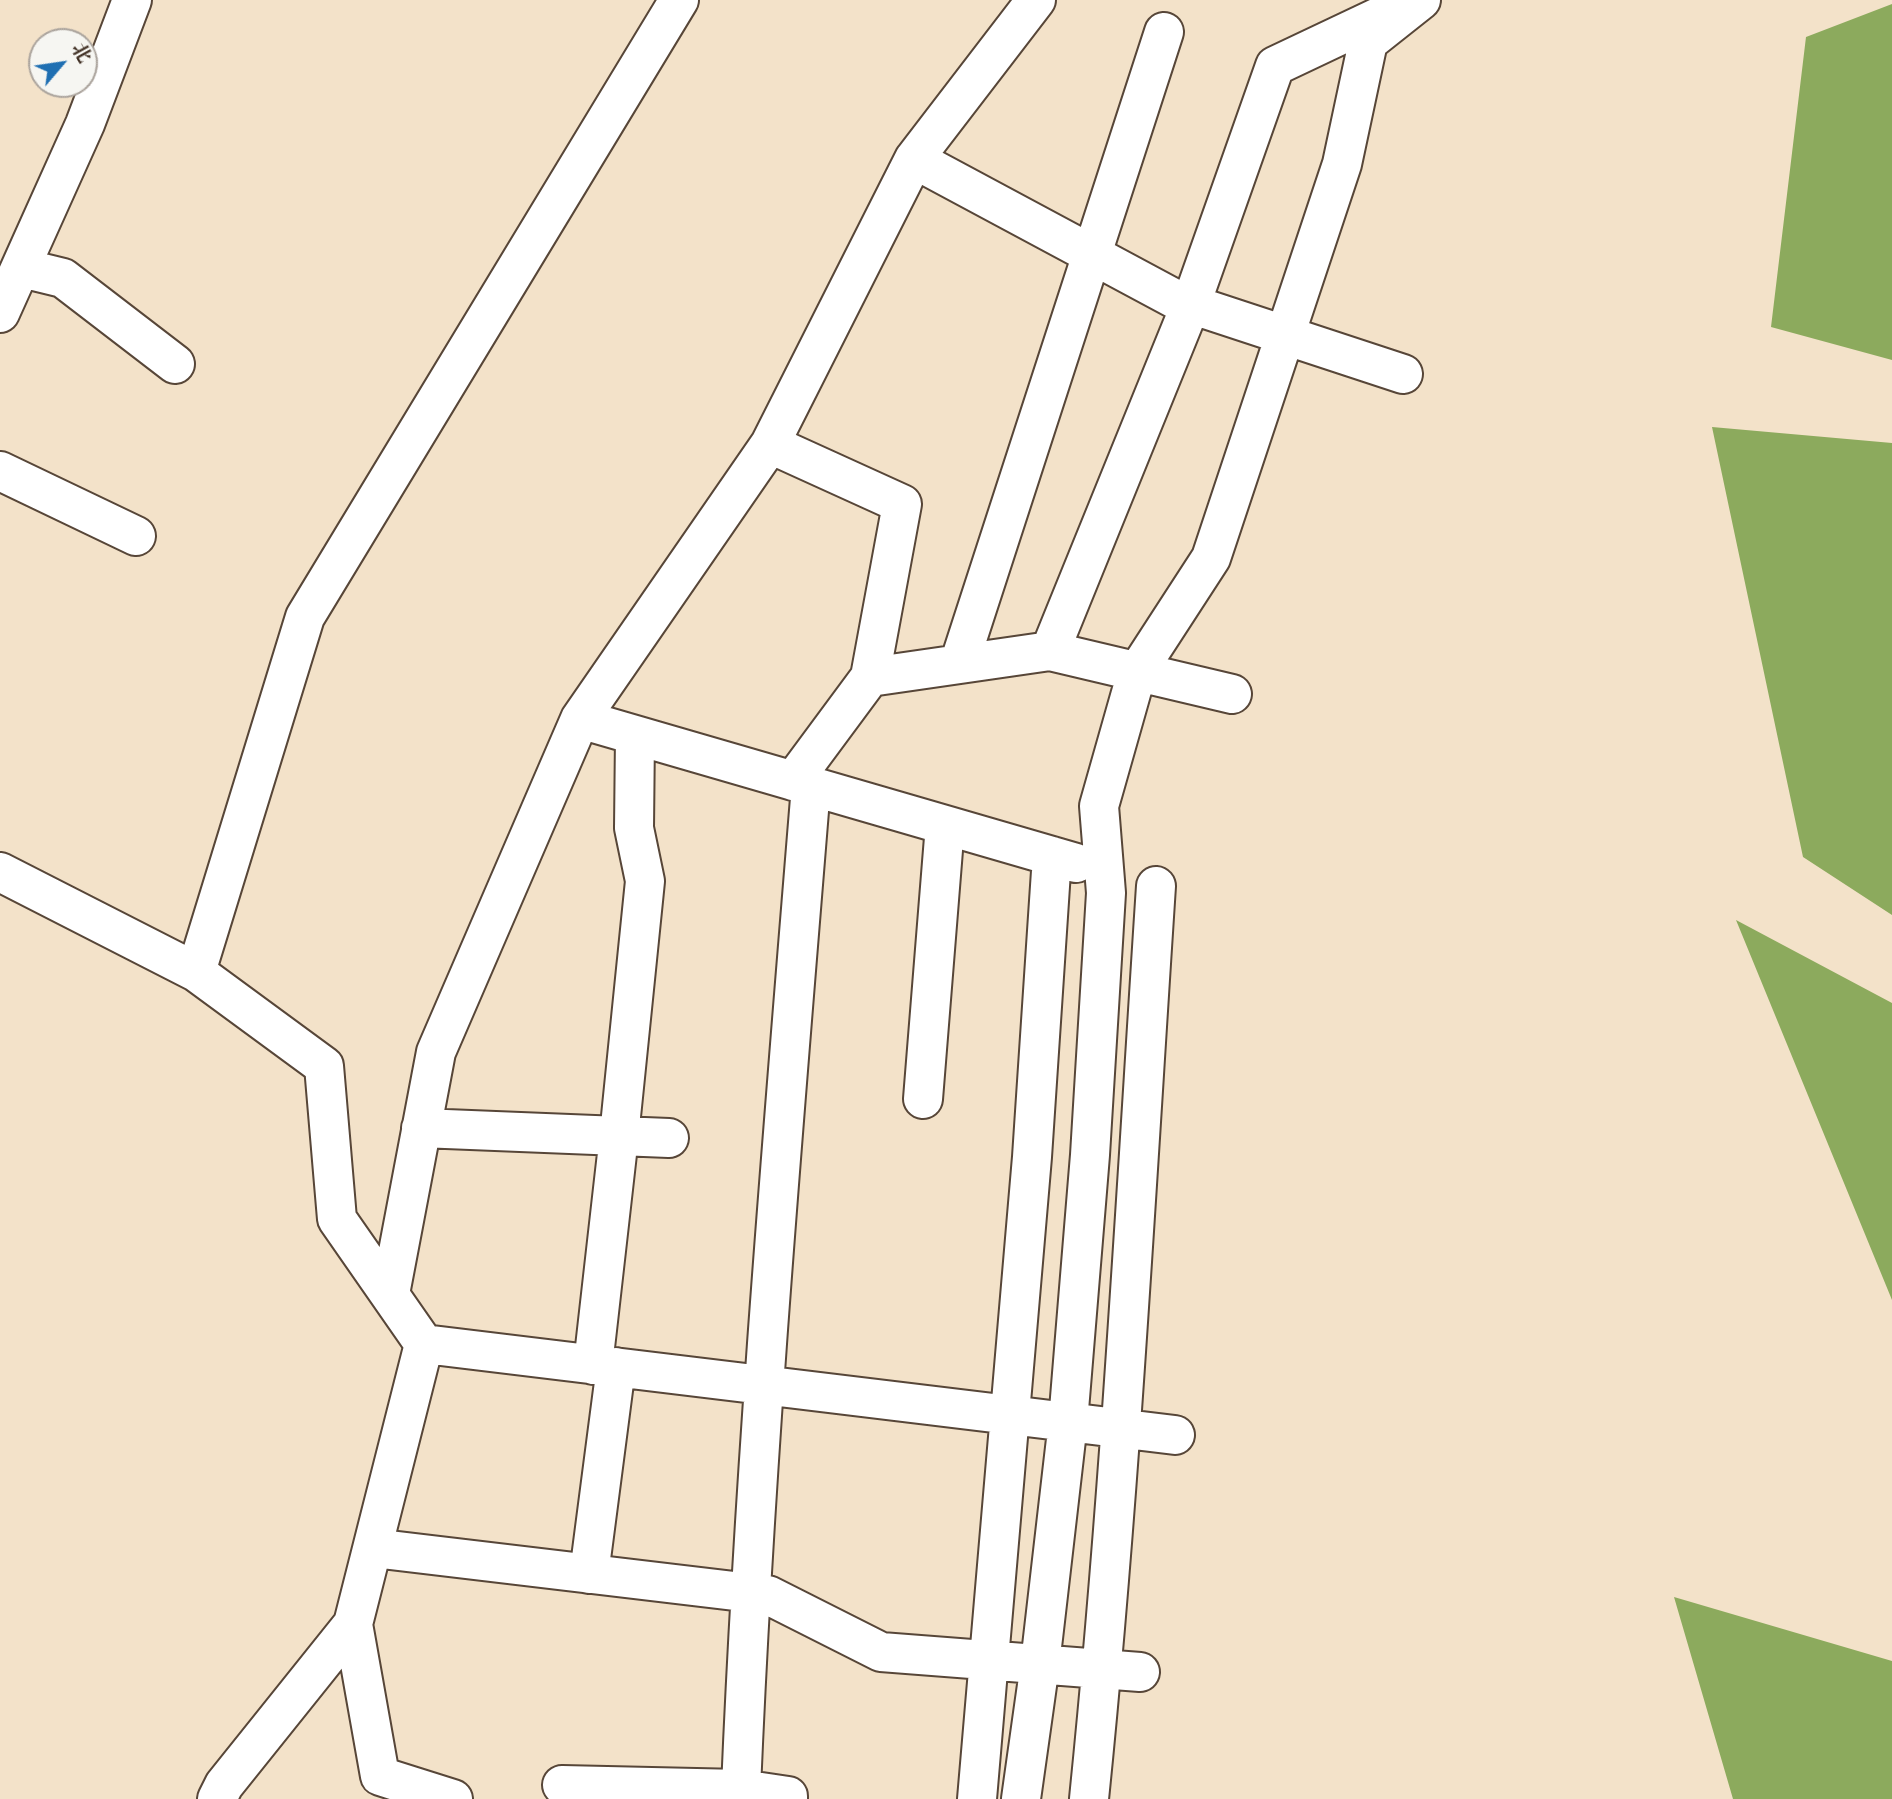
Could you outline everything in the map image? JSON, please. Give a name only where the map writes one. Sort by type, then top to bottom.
[{"type":"street","points":[[0,313],[85,124],[132,0]]},
{"type":"street","points":[[196,971],[306,617],[679,0]]},
{"type":"street","points":[[390,1294],[436,1052],[580,719],[770,444],[914,159],[1036,0]]},
{"type":"street","points":[[1049,651],[1191,304],[1275,66],[1414,0]]},
{"type":"street","points":[[1021,1799],[1040,1664],[1068,1422],[1090,1155],[1106,893],[1099,806],[1137,672],[1210,558],[1342,164],[1368,41],[1421,0]]},
{"type":"street","points":[[959,664],[1164,33]]},
{"type":"street","points":[[914,159],[1175,299],[1403,374]]},
{"type":"street","points":[[22,268],[63,278],[175,364]]},
{"type":"street","points":[[741,1789],[750,1593],[802,784],[870,677],[902,504],[770,444]]},
{"type":"street","points":[[0,471],[136,536]]},
{"type":"street","points":[[870,677],[1049,651],[1232,694]]},
{"type":"street","points":[[580,719],[1165,889],[1102,1669],[1089,1799]]},
{"type":"street","points":[[589,1574],[620,1136],[645,881],[634,828],[635,735]]},
{"type":"street","points":[[923,1099],[945,825]]},
{"type":"street","points":[[977,1799],[1032,1157],[1052,856]]},
{"type":"street","points":[[0,872],[196,971],[324,1066],[337,1219],[424,1344],[354,1624],[379,1788],[453,1799]]},
{"type":"street","points":[[421,1128],[669,1138]]},
{"type":"street","points":[[424,1344],[1175,1435]]},
{"type":"street","points":[[373,1548],[768,1595],[881,1652],[1140,1672]]},
{"type":"street","points":[[217,1799],[224,1785],[354,1624]]},
{"type":"street","points":[[562,1785],[680,1794],[741,1789],[788,1796],[788,1799]]},
{"type":"green space","points":[[1892,4],[1892,360],[1771,327],[1806,37]]},
{"type":"green space","points":[[1712,427],[1892,443],[1892,915],[1803,857]]},
{"type":"green space","points":[[1736,920],[1892,1003],[1892,1300]]},
{"type":"green space","points":[[1674,1597],[1892,1661],[1892,1799],[1733,1799]]}]
